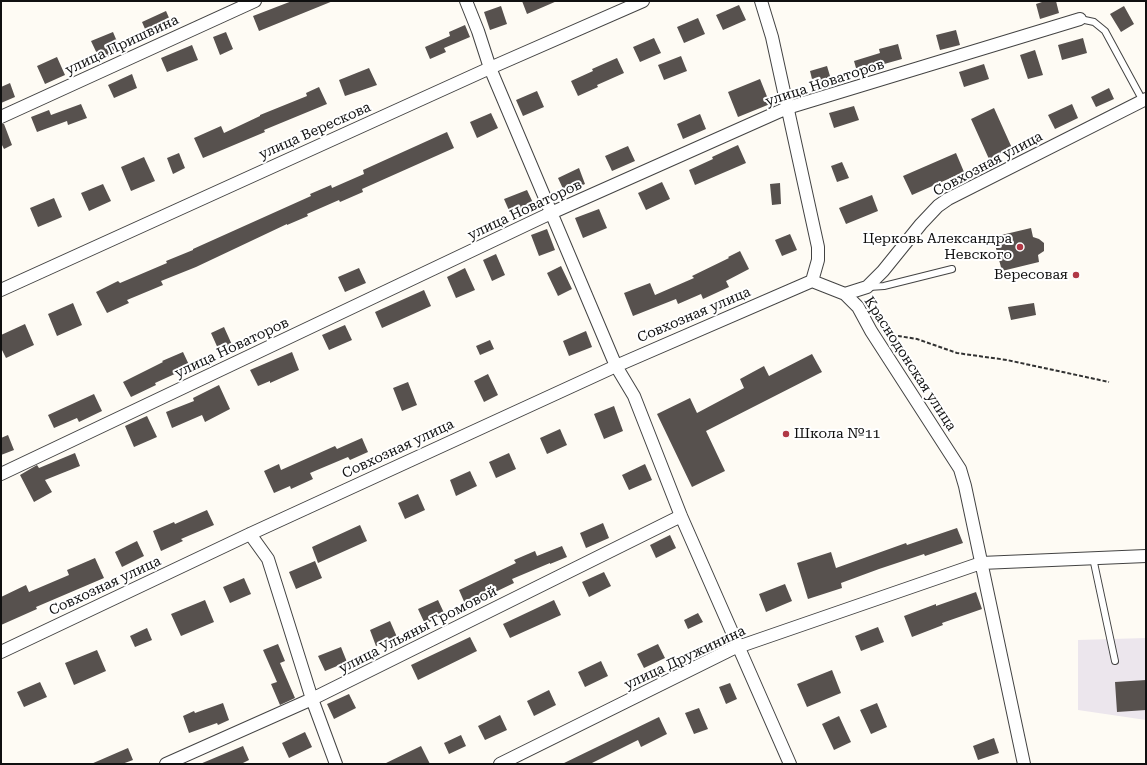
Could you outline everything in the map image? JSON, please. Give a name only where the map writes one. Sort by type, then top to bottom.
[{"type":"street","name":"улица Пришвина","points":[[1,117],[256,1]]},
{"type":"street","points":[[466,1],[490,68],[551,213],[616,366],[634,396],[680,516],[790,764]]},
{"type":"street","name":"улица Верескова","points":[[1,290],[490,68],[643,1]]},
{"type":"street","points":[[761,1],[772,37],[818,247],[818,260],[812,281]]},
{"type":"street","name":"улица Новаторов","points":[[1,474],[551,213],[787,108],[1080,19]]},
{"type":"street","name":"Совхозная улица","points":[[845,294],[867,287],[883,271],[921,224],[938,206],[948,199],[1145,100]]},
{"type":"street","name":"Совхозная улица","points":[[1,652],[250,534],[616,366],[812,281]]},
{"type":"street","name":"Краснодонская улица","points":[[812,281],[845,294],[858,307],[870,331],[960,469],[965,486],[1024,764]]},
{"type":"street","name":"улица Ульяны Громовой","points":[[166,764],[312,699],[680,516]]},
{"type":"street","points":[[250,534],[268,559],[312,699],[336,764]]},
{"type":"street","name":"улица Дружинина","points":[[500,764],[738,647],[981,563],[1146,556]]},
{"type":"lane","points":[[1080,19],[1094,22],[1105,31],[1145,100]]},
{"type":"lane","points":[[867,287],[884,286],[952,269]]},
{"type":"lane","points":[[1093,558],[1115,661]]},
{"type":"path","points":[[870,331],[917,339],[957,353],[1007,360],[1109,382]]},
{"type":"shaded area","points":[[1146,638],[1146,720],[1078,710],[1078,640]]},
{"type":"building","points":[[292,1],[333,1],[259,31],[253,16]]},
{"type":"building","points":[[522,1],[557,1],[527,14]]},
{"type":"building","points":[[1045,1],[1056,1],[1059,13],[1040,19],[1036,4]]},
{"type":"building","points":[[739,5],[746,20],[723,30],[716,15]]},
{"type":"building","points":[[501,6],[507,24],[490,30],[484,12]]},
{"type":"building","points":[[1124,6],[1134,24],[1121,32],[1110,14]]},
{"type":"building","points":[[166,11],[173,27],[149,38],[142,22]]},
{"type":"building","points":[[698,18],[705,34],[684,43],[677,27]]},
{"type":"building","points":[[465,25],[470,37],[444,48],[446,52],[430,59],[425,47],[450,36],[449,32]]},
{"type":"building","points":[[956,30],[960,45],[940,50],[936,35]]},
{"type":"building","points":[[113,32],[121,51],[100,60],[91,41]]},
{"type":"building","points":[[226,32],[233,49],[220,55],[213,37]]},
{"type":"building","points":[[654,38],[661,53],[640,62],[633,47]]},
{"type":"building","points":[[1083,38],[1087,53],[1062,60],[1058,45]]},
{"type":"building","points":[[898,44],[902,59],[877,66],[878,70],[858,75],[854,61],[880,53],[879,49]]},
{"type":"building","points":[[192,45],[198,60],[167,72],[161,58]]},
{"type":"building","points":[[1035,50],[1043,75],[1028,79],[1020,55]]},
{"type":"building","points":[[681,56],[687,71],[664,80],[658,65]]},
{"type":"building","points":[[57,57],[65,75],[45,84],[37,66]]},
{"type":"building","points":[[617,58],[624,73],[597,85],[598,87],[578,96],[571,81],[593,71],[592,69]]},
{"type":"building","points":[[984,64],[989,79],[964,87],[959,72]]},
{"type":"building","points":[[827,66],[833,86],[815,91],[810,71]]},
{"type":"building","points":[[369,68],[377,85],[345,96],[339,80]]},
{"type":"building","points":[[132,74],[137,88],[114,98],[108,85]]},
{"type":"building","points":[[760,79],[770,104],[738,117],[728,92]]},
{"type":"building","points":[[10,83],[15,97],[1,103],[1,87]]},
{"type":"building","points":[[319,87],[327,104],[264,130],[265,132],[203,158],[194,138],[221,126],[224,133],[260,115],[307,96],[306,93]]},
{"type":"building","points":[[1109,88],[1114,99],[1096,107],[1091,97]]},
{"type":"building","points":[[537,91],[544,107],[523,116],[516,100]]},
{"type":"building","points":[[81,104],[87,118],[68,125],[67,121],[37,132],[31,117],[49,110],[51,115]]},
{"type":"building","points":[[1072,104],[1078,118],[1055,129],[1048,115]]},
{"type":"building","points":[[854,106],[859,120],[834,128],[829,113]]},
{"type":"building","points":[[994,108],[1012,148],[989,159],[971,119]]},
{"type":"building","points":[[491,113],[498,128],[477,138],[470,122]]},
{"type":"building","points":[[700,114],[706,129],[683,139],[677,124]]},
{"type":"building","points":[[1,124],[4,124],[12,145],[4,149],[1,143]]},
{"type":"building","points":[[447,132],[454,148],[362,189],[363,192],[340,202],[339,200],[307,214],[308,216],[287,224],[196,267],[161,281],[163,285],[127,300],[129,303],[107,313],[96,292],[118,281],[120,283],[167,263],[166,261],[311,196],[310,194],[331,185],[332,188],[364,174],[363,170]]},
{"type":"building","points":[[738,145],[746,163],[695,185],[689,170]]},
{"type":"building","points":[[628,146],[635,161],[612,171],[605,156]]},
{"type":"building","points":[[179,153],[185,168],[173,174],[167,158]]},
{"type":"building","points":[[956,153],[964,172],[912,195],[903,176]]},
{"type":"building","points":[[144,157],[155,181],[131,191],[121,167]]},
{"type":"building","points":[[842,162],[849,178],[837,182],[831,166]]},
{"type":"building","points":[[579,168],[585,184],[565,193],[558,178]]},
{"type":"building","points":[[662,182],[670,199],[646,210],[638,193]]},
{"type":"building","points":[[780,183],[781,204],[772,205],[770,184]]},
{"type":"building","points":[[103,184],[111,201],[89,211],[81,193]]},
{"type":"building","points":[[527,190],[534,205],[511,215],[504,199]]},
{"type":"building","points":[[872,195],[878,211],[846,224],[839,208]]},
{"type":"building","points":[[54,198],[62,217],[38,227],[30,208]]},
{"type":"building","points":[[599,209],[607,228],[583,238],[575,218]]},
{"type":"building","name":"Церковь Александра Невского","points":[[1031,228],[1033,237],[1044,243],[1044,251],[1038,255],[1039,262],[1002,271],[993,237]]},
{"type":"building","points":[[547,229],[555,250],[539,256],[531,235]]},
{"type":"building","points":[[790,234],[797,250],[782,256],[775,240]]},
{"type":"building","points":[[740,251],[749,269],[726,281],[729,287],[703,299],[701,294],[678,304],[676,299],[633,316],[624,293],[650,283],[655,295],[694,278],[692,276]]},
{"type":"building","points":[[496,254],[505,275],[492,281],[483,260]]},
{"type":"building","points":[[561,266],[572,289],[558,296],[547,273]]},
{"type":"building","points":[[359,268],[366,283],[345,292],[338,277]]},
{"type":"building","points":[[465,268],[475,290],[456,298],[447,277]]},
{"type":"building","points":[[424,290],[431,306],[382,328],[375,312]]},
{"type":"building","points":[[73,303],[82,325],[57,336],[48,314]]},
{"type":"building","points":[[1034,303],[1036,315],[1011,320],[1008,307]]},
{"type":"building","points":[[25,324],[34,345],[6,358],[1,348],[1,335]]},
{"type":"building","points":[[345,325],[352,340],[329,350],[322,335]]},
{"type":"building","points":[[224,327],[233,347],[220,353],[211,333]]},
{"type":"building","points":[[586,331],[592,347],[569,356],[563,341]]},
{"type":"building","points":[[490,340],[494,349],[480,355],[476,346]]},
{"type":"building","points":[[183,352],[190,367],[155,383],[156,385],[131,397],[123,382],[163,362],[162,361]]},
{"type":"building","points":[[292,352],[299,370],[270,383],[270,381],[258,386],[250,370]]},
{"type":"building","points":[[812,354],[822,372],[706,431],[725,471],[692,487],[657,414],[690,398],[697,413],[744,388],[740,379],[764,366],[769,376]]},
{"type":"building","points":[[488,374],[498,395],[484,402],[474,381]]},
{"type":"building","points":[[408,382],[417,405],[402,411],[393,388]]},
{"type":"building","points":[[219,385],[230,409],[205,422],[202,415],[172,428],[166,412],[194,401],[193,398]]},
{"type":"building","points":[[94,394],[102,411],[79,422],[77,418],[54,428],[48,415]]},
{"type":"building","points":[[614,406],[623,431],[604,439],[594,414]]},
{"type":"building","points":[[147,416],[157,437],[134,447],[125,426]]},
{"type":"building","points":[[560,429],[567,445],[547,454],[540,438]]},
{"type":"building","points":[[8,435],[14,450],[1,455],[1,438]]},
{"type":"building","points":[[362,438],[368,452],[350,460],[348,457],[310,473],[313,479],[291,489],[290,486],[274,493],[264,471],[279,464],[281,470],[335,446],[337,449]]},
{"type":"building","points":[[75,453],[80,466],[45,480],[52,492],[34,502],[20,475],[37,465],[39,468]]},
{"type":"building","points":[[509,453],[516,469],[496,478],[489,462]]},
{"type":"building","points":[[645,464],[652,480],[629,490],[622,475]]},
{"type":"building","points":[[470,471],[477,486],[456,496],[450,480]]},
{"type":"building","points":[[418,494],[425,510],[405,519],[398,503]]},
{"type":"building","points":[[207,510],[214,525],[181,539],[183,541],[161,551],[153,531],[174,522],[175,524]]},
{"type":"building","points":[[603,523],[609,538],[586,548],[580,533]]},
{"type":"building","points":[[360,525],[367,541],[318,563],[312,547]]},
{"type":"building","points":[[957,528],[963,543],[879,569],[841,583],[842,588],[808,599],[797,563],[831,552],[836,568],[906,543],[907,545]]},
{"type":"building","points":[[670,535],[676,548],[656,558],[650,545]]},
{"type":"building","points":[[137,541],[144,556],[122,567],[115,552]]},
{"type":"building","points":[[562,546],[567,557],[512,579],[514,583],[466,606],[459,590],[516,563],[514,560],[535,551],[537,556]]},
{"type":"building","points":[[95,558],[104,578],[36,607],[37,609],[1,625],[1,597],[26,585],[29,592],[69,575],[67,570]]},
{"type":"building","points":[[315,561],[322,578],[296,589],[289,572]]},
{"type":"building","points":[[604,572],[611,586],[589,597],[582,582]]},
{"type":"building","points":[[244,578],[251,594],[230,603],[223,587]]},
{"type":"building","points":[[785,584],[792,601],[766,612],[759,594]]},
{"type":"building","points":[[976,592],[982,609],[942,623],[943,625],[912,637],[904,616],[936,604],[936,606]]},
{"type":"building","points":[[205,600],[214,622],[181,636],[171,614]]},
{"type":"building","points":[[438,600],[445,615],[425,624],[418,609]]},
{"type":"building","points":[[554,600],[561,615],[510,638],[503,624]]},
{"type":"building","points":[[698,613],[703,622],[688,629],[684,620]]},
{"type":"building","points":[[390,621],[397,637],[376,646],[370,630]]},
{"type":"building","points":[[878,627],[884,642],[861,651],[855,636]]},
{"type":"building","points":[[147,628],[152,640],[135,647],[130,636]]},
{"type":"building","points":[[470,637],[477,651],[418,680],[411,665]]},
{"type":"building","points":[[278,644],[285,661],[280,663],[295,698],[280,705],[271,684],[277,682],[263,650]]},
{"type":"building","points":[[658,644],[665,658],[644,668],[637,654]]},
{"type":"building","points":[[341,647],[347,662],[325,671],[318,656]]},
{"type":"building","points":[[97,650],[106,671],[74,685],[65,663]]},
{"type":"building","points":[[601,661],[608,676],[585,687],[578,672]]},
{"type":"building","points":[[832,670],[841,693],[807,707],[797,684]]},
{"type":"building","points":[[1146,680],[1146,710],[1117,712],[1115,682]]},
{"type":"building","points":[[40,682],[47,697],[24,707],[17,692]]},
{"type":"building","points":[[730,683],[737,699],[726,704],[719,687]]},
{"type":"building","points":[[549,690],[556,705],[534,716],[527,701]]},
{"type":"building","points":[[349,694],[356,708],[334,719],[327,704]]},
{"type":"building","points":[[223,703],[229,720],[218,725],[217,723],[189,733],[183,716],[194,711],[195,713]]},
{"type":"building","points":[[877,703],[887,727],[871,734],[860,710]]},
{"type":"building","points":[[699,708],[708,729],[694,734],[685,713]]},
{"type":"building","points":[[500,715],[507,730],[485,740],[478,726]]},
{"type":"building","points":[[839,716],[851,742],[834,750],[822,724]]},
{"type":"building","points":[[659,717],[667,734],[641,747],[638,740],[590,764],[562,764]]},
{"type":"building","points":[[305,732],[312,747],[289,758],[282,743]]},
{"type":"building","points":[[461,735],[466,746],[449,754],[444,743]]},
{"type":"building","points":[[994,738],[999,753],[978,760],[973,746]]},
{"type":"building","points":[[243,746],[249,760],[241,764],[200,764]]},
{"type":"building","points":[[421,746],[430,764],[384,764]]},
{"type":"building","points":[[128,748],[133,760],[122,764],[91,764]]},
{"type":"place","name":"Церковь Александра Невского","points":[[1020,247]]},
{"type":"place","name":"Вересовая","points":[[1076,275]]},
{"type":"place","name":"Школа №11","points":[[786,434]]}]
